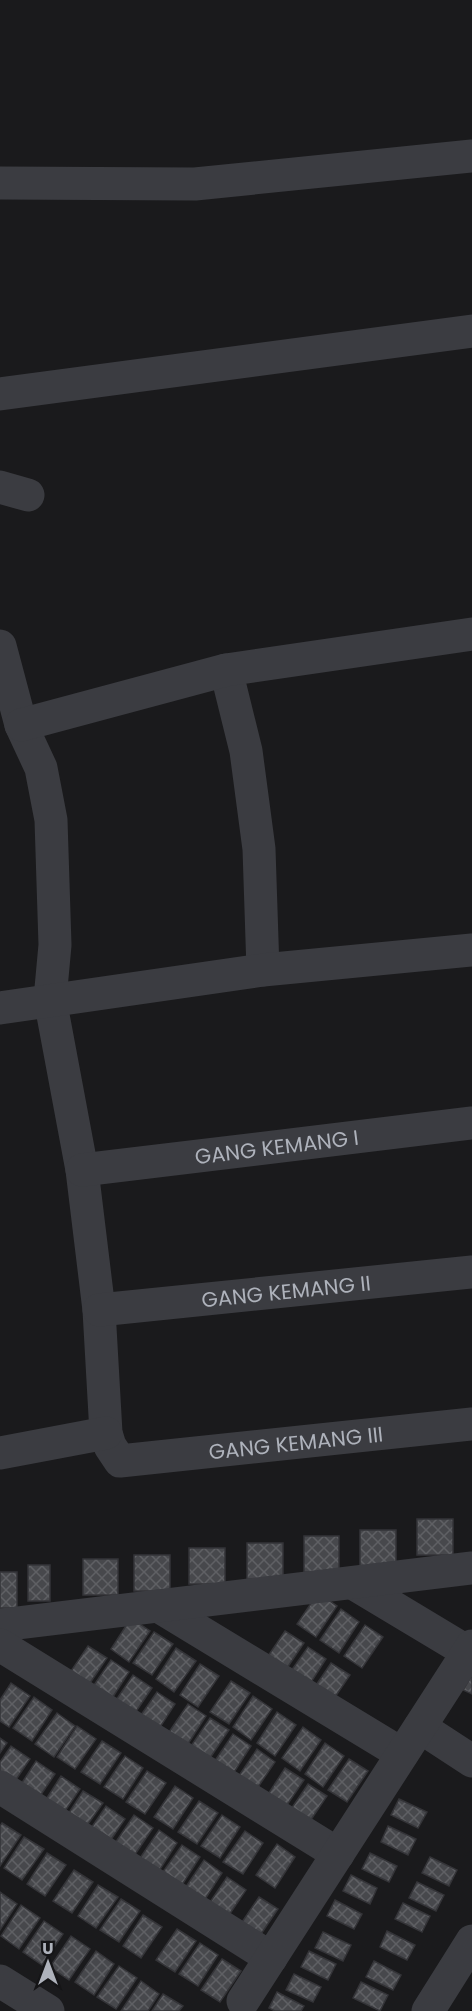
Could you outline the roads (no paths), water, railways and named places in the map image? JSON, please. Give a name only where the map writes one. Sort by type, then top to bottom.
[{"type":"street","points":[[0,183],[195,184],[472,156]]},
{"type":"street","points":[[0,394],[472,331]]},
{"type":"street","points":[[21,725],[225,670],[472,634]]},
{"type":"street","points":[[0,646],[21,725],[40,768],[51,820],[56,945],[50,999],[82,1170],[113,1447]]},
{"type":"street","points":[[225,670],[246,751],[258,838],[263,970]]},
{"type":"street","points":[[0,1008],[263,970],[472,950]]},
{"type":"street","name":"GANG KEMANG I","points":[[82,1170],[472,1123]]},
{"type":"street","name":"GANG KEMANG II","points":[[99,1310],[472,1272]]},
{"type":"street","name":"GANG KEMANG III","points":[[0,1453],[472,1424]]},
{"type":"street","points":[[0,1625],[472,1568]]},
{"type":"street","points":[[243,2001],[470,1649],[353,1582]]},
{"type":"street","points":[[158,1606],[402,1754]]},
{"type":"street","points":[[0,1645],[338,1854]]},
{"type":"street","points":[[420,1727],[472,1761]]},
{"type":"street","points":[[0,1788],[271,1958]]},
{"type":"street","points":[[428,2011],[472,1941]]},
{"type":"street","points":[[0,1981],[48,2011]]}]
